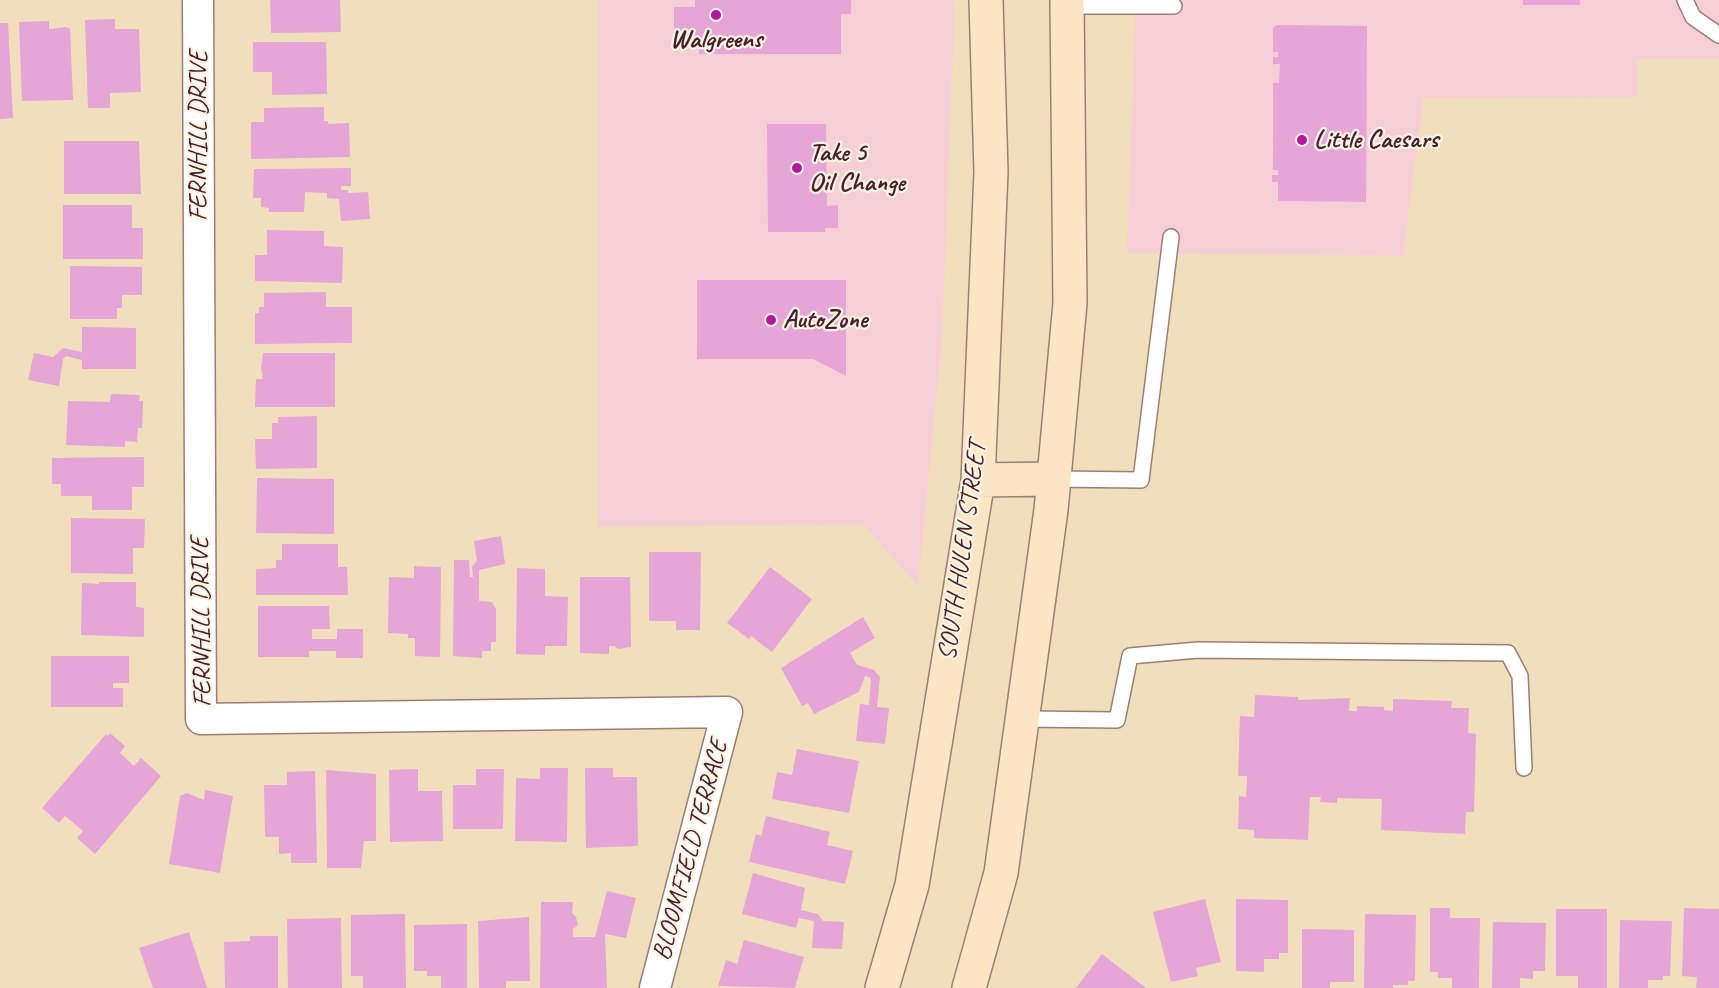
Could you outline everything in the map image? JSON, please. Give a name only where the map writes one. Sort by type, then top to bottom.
[{"type":"main road","name":"SOUTH HULEN STREET","points":[[882,988],[912,885],[978,480],[991,172],[986,0]]},
{"type":"main road","points":[[969,988],[1001,873],[1053,479],[1070,303],[1067,3]]},
{"type":"main road","points":[[978,480],[1053,479]]},
{"type":"street","name":"FERNHILL DRIVE","points":[[198,0],[201,719],[727,712]]},
{"type":"street","name":"BLOOMFIELD TERRACE","points":[[655,988],[727,712]]},
{"type":"lane","points":[[1685,0],[1693,17],[1719,35]]},
{"type":"lane","points":[[1067,3],[1174,6]]},
{"type":"lane","points":[[1053,479],[1141,480],[1171,237]]},
{"type":"lane","points":[[1022,719],[1117,720],[1130,656],[1198,650],[1508,652],[1520,676],[1524,768]]},
{"type":"shaded area","points":[[598,0],[953,0],[942,335],[918,586],[863,524],[598,527]]},
{"type":"shaded area","points":[[1136,0],[1719,0],[1719,59],[1637,59],[1637,97],[1423,98],[1403,256],[1127,253]]},
{"type":"building","points":[[270,0],[340,0],[341,32],[271,33]]},
{"type":"building","name":"Walgreens","points":[[695,0],[851,0],[851,14],[841,14],[841,54],[699,54],[699,42],[674,42],[674,7],[695,7]]},
{"type":"building","points":[[1523,0],[1580,0],[1580,5],[1523,5]]},
{"type":"building","points":[[115,19],[115,29],[139,29],[141,92],[110,93],[110,108],[88,108],[85,20]]},
{"type":"building","points":[[49,21],[49,29],[66,27],[70,29],[73,100],[22,101],[19,22]]},
{"type":"building","points":[[0,23],[8,23],[13,118],[0,119]]},
{"type":"building","points":[[1277,25],[1367,26],[1366,202],[1278,201],[1278,182],[1272,182],[1272,175],[1278,175],[1278,170],[1273,170],[1273,83],[1279,83],[1280,64],[1273,64],[1273,57],[1278,57],[1278,52],[1273,52],[1273,28]]},
{"type":"building","points":[[253,42],[326,42],[327,94],[272,95],[272,72],[253,72]]},
{"type":"building","points":[[324,107],[324,121],[328,121],[328,124],[349,123],[350,157],[251,159],[251,122],[264,122],[264,108]]},
{"type":"building","name":"Take 5 Oil Change","points":[[767,124],[826,124],[827,206],[838,205],[838,228],[825,228],[825,232],[768,232]]},
{"type":"building","points":[[64,141],[139,141],[141,194],[64,194]]},
{"type":"building","points":[[351,168],[351,186],[341,186],[341,190],[348,190],[348,193],[368,192],[370,219],[341,221],[339,199],[327,198],[327,193],[305,192],[304,212],[269,212],[269,208],[261,207],[261,198],[253,198],[254,169]]},
{"type":"building","points":[[63,205],[132,205],[132,228],[143,228],[143,259],[63,259]]},
{"type":"building","points":[[267,230],[324,231],[324,246],[343,247],[342,283],[255,281],[255,255],[267,255]]},
{"type":"building","points":[[70,266],[142,267],[142,295],[122,295],[122,308],[117,308],[117,319],[70,319]]},
{"type":"building","name":"AutoZone","points":[[697,280],[846,280],[846,376],[813,359],[697,359]]},
{"type":"building","points":[[326,292],[326,307],[352,307],[352,343],[255,344],[255,313],[259,313],[259,307],[264,307],[264,293]]},
{"type":"building","points":[[82,327],[136,328],[136,369],[82,369],[82,360],[66,356],[63,359],[59,386],[28,380],[34,353],[53,357],[63,348],[82,352]]},
{"type":"building","points":[[263,353],[335,353],[335,407],[255,407],[256,379],[263,379],[261,368]]},
{"type":"building","points":[[111,394],[140,395],[139,401],[143,401],[142,428],[138,428],[137,442],[125,441],[125,447],[66,445],[68,401],[110,402]]},
{"type":"building","points":[[317,416],[317,468],[256,469],[255,439],[272,439],[272,423],[278,423],[278,417]]},
{"type":"building","points":[[144,457],[144,487],[132,487],[132,510],[92,510],[92,496],[61,496],[61,484],[52,484],[52,458]]},
{"type":"building","points":[[257,478],[334,479],[334,534],[256,533]]},
{"type":"building","points":[[71,518],[145,519],[144,548],[133,548],[133,574],[71,573]]},
{"type":"building","points":[[501,536],[505,564],[479,570],[479,601],[492,602],[496,609],[496,642],[491,642],[491,651],[482,651],[482,658],[453,656],[454,560],[469,560],[470,577],[473,577],[472,566],[477,561],[474,541]]},
{"type":"building","points":[[282,544],[338,544],[338,567],[347,567],[348,595],[256,595],[256,569],[276,568],[276,560],[282,560]]},
{"type":"building","points":[[649,552],[701,552],[700,630],[676,630],[676,621],[649,621]]},
{"type":"building","points":[[414,566],[441,567],[440,657],[415,656],[415,638],[408,638],[408,634],[388,633],[389,577],[414,578]]},
{"type":"building","points":[[770,567],[812,599],[772,652],[751,636],[749,639],[727,623]]},
{"type":"building","points":[[517,568],[545,569],[545,596],[568,597],[567,646],[545,646],[545,655],[516,654]]},
{"type":"building","points":[[580,577],[630,577],[631,647],[618,649],[615,646],[609,646],[609,654],[580,653]]},
{"type":"building","points":[[99,582],[136,582],[136,607],[144,608],[144,637],[81,635],[82,583],[99,584]]},
{"type":"building","points":[[258,606],[329,606],[330,629],[312,629],[312,639],[337,639],[337,629],[363,629],[363,658],[336,658],[336,651],[309,651],[309,657],[258,657]]},
{"type":"building","points":[[863,617],[875,638],[850,653],[857,665],[874,670],[880,677],[877,707],[889,708],[885,744],[856,741],[860,704],[869,705],[871,678],[865,676],[859,692],[814,714],[808,703],[802,706],[781,668]]},
{"type":"building","points":[[51,656],[129,656],[129,683],[113,683],[113,688],[123,688],[123,707],[51,707]]},
{"type":"building","points":[[1255,695],[1298,697],[1298,700],[1350,698],[1349,711],[1357,711],[1357,706],[1384,707],[1384,710],[1393,711],[1393,699],[1452,701],[1451,708],[1469,708],[1468,733],[1476,734],[1474,812],[1466,812],[1465,834],[1381,830],[1382,799],[1337,798],[1337,803],[1320,802],[1321,797],[1310,797],[1308,840],[1254,838],[1254,830],[1238,829],[1239,796],[1246,797],[1247,776],[1238,776],[1240,716],[1254,717]]},
{"type":"building","points":[[110,733],[125,746],[120,753],[134,766],[141,758],[161,776],[95,854],[77,838],[83,831],[65,816],[59,823],[42,808],[106,734],[108,736]]},
{"type":"building","points":[[797,749],[859,761],[849,813],[772,799],[777,772],[792,775]]},
{"type":"building","points":[[540,768],[568,768],[567,842],[515,841],[516,778],[540,779]]},
{"type":"building","points":[[585,768],[613,768],[613,777],[637,777],[638,846],[586,848]]},
{"type":"building","points":[[418,769],[418,791],[442,791],[443,841],[390,842],[389,770]]},
{"type":"building","points":[[476,769],[504,769],[503,829],[453,829],[453,785],[476,785]]},
{"type":"building","points":[[326,770],[376,774],[376,841],[364,841],[361,868],[327,868]]},
{"type":"building","points":[[315,771],[317,863],[291,863],[291,853],[279,854],[279,837],[265,837],[264,785],[287,785],[287,772]]},
{"type":"building","points":[[205,790],[233,796],[220,873],[169,864],[180,796],[187,793],[204,800]]},
{"type":"building","points":[[766,816],[830,832],[827,845],[853,851],[845,884],[749,862],[756,834],[761,836]]},
{"type":"building","points":[[753,873],[805,888],[801,910],[818,914],[823,921],[844,922],[842,949],[812,948],[814,921],[799,918],[796,928],[742,914]]},
{"type":"building","points":[[607,891],[636,898],[626,938],[605,934],[607,988],[540,988],[541,902],[573,902],[572,913],[578,925],[573,929],[573,937],[595,937]]},
{"type":"building","points":[[1205,899],[1221,962],[1196,968],[1198,976],[1171,982],[1153,912]]},
{"type":"building","points":[[1236,899],[1288,900],[1288,953],[1279,953],[1279,959],[1264,959],[1264,972],[1236,971]]},
{"type":"building","points":[[1430,908],[1450,908],[1450,918],[1480,918],[1479,988],[1452,988],[1452,978],[1438,978],[1438,972],[1430,972]]},
{"type":"building","points":[[1684,908],[1719,909],[1719,988],[1696,988],[1697,977],[1682,976]]},
{"type":"building","points":[[1556,909],[1607,909],[1607,988],[1578,988],[1578,976],[1556,976]]},
{"type":"building","points":[[405,914],[406,988],[363,988],[363,976],[351,976],[351,915]]},
{"type":"building","points":[[1365,914],[1416,915],[1415,981],[1408,981],[1408,985],[1393,985],[1393,988],[1364,988]]},
{"type":"building","points":[[529,917],[530,981],[506,981],[506,988],[479,988],[478,921]]},
{"type":"building","points":[[341,918],[342,988],[288,988],[287,919]]},
{"type":"building","points":[[1620,920],[1672,921],[1670,976],[1663,976],[1663,980],[1648,980],[1648,988],[1619,988]]},
{"type":"building","points":[[1493,922],[1546,923],[1545,971],[1533,971],[1533,979],[1520,978],[1520,988],[1492,988]]},
{"type":"building","points":[[467,924],[467,988],[441,988],[441,976],[427,976],[427,971],[414,971],[414,925]]},
{"type":"building","points":[[1302,929],[1354,930],[1354,982],[1330,982],[1330,988],[1302,988]]},
{"type":"building","points":[[189,932],[207,988],[153,988],[139,948]]},
{"type":"building","points":[[250,936],[278,936],[278,988],[225,988],[224,942],[250,941]]},
{"type":"building","points":[[744,940],[804,957],[795,988],[718,986],[726,960],[737,964]]},
{"type":"building","points":[[1102,954],[1146,988],[1076,988]]},
{"type":"place","name":"Walgreens","points":[[716,15]]},
{"type":"place","name":"Little Caesars","points":[[1302,140]]},
{"type":"place","name":"Take 5 Oil Change","points":[[797,168]]},
{"type":"place","name":"AutoZone","points":[[771,320]]}]
